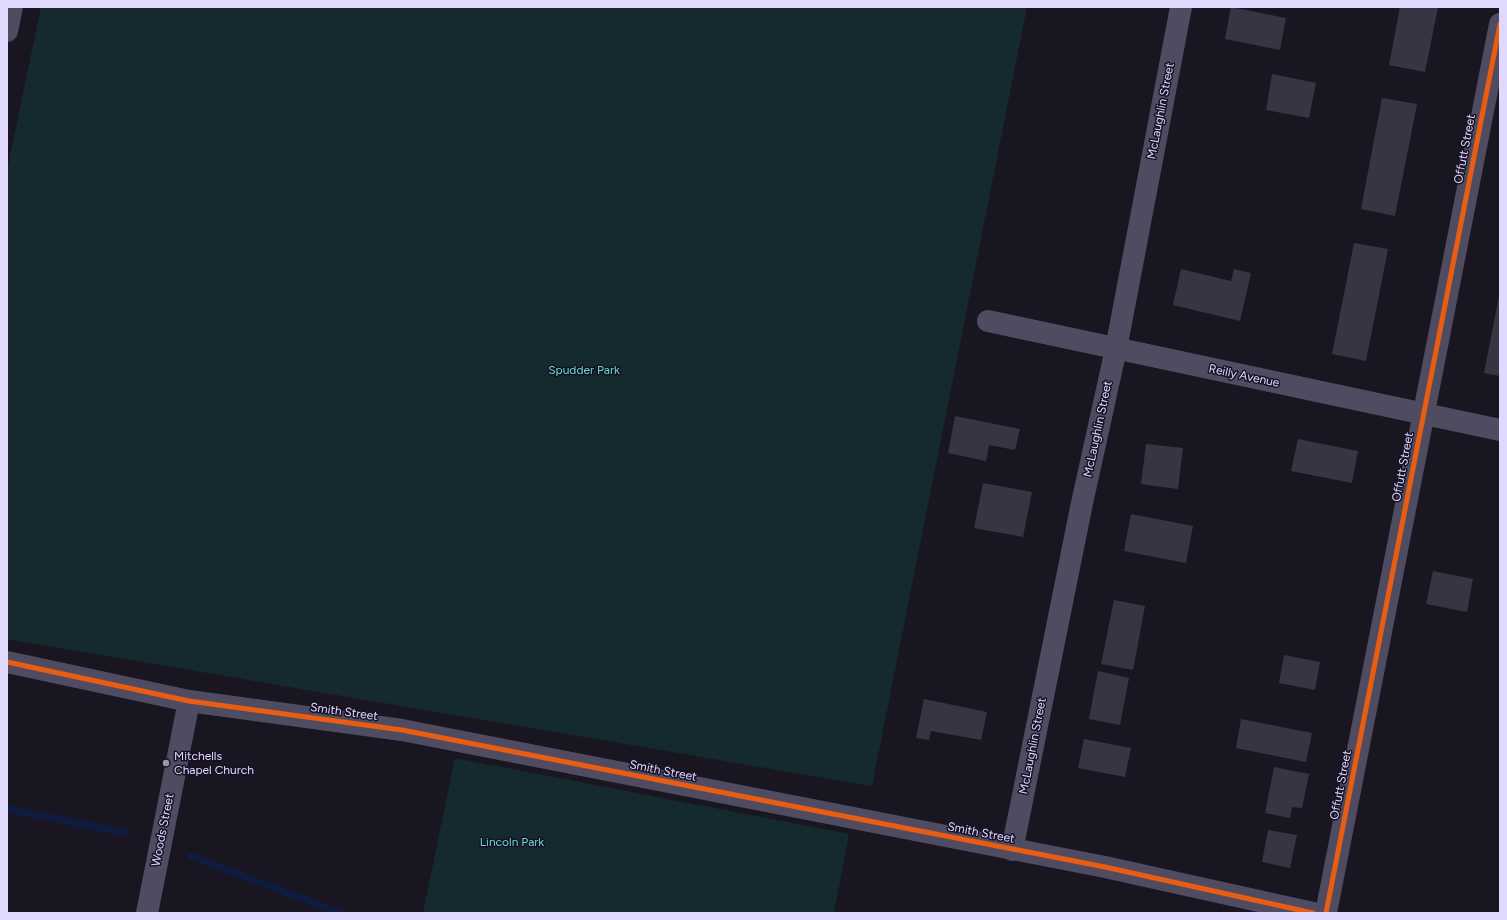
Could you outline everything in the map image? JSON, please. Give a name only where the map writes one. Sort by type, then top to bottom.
[{"type":"street","points":[[7,31],[12,7]]},
{"type":"street","name":"McLaughlin Street","points":[[1012,850],[1080,511],[1116,348],[1181,7]]},
{"type":"street","name":"Offutt Street","points":[[1326,913],[1500,24]]},
{"type":"street","name":"Reilly Avenue","points":[[988,321],[1500,430]]},
{"type":"street","name":"Smith Street","points":[[7,662],[189,701],[402,730],[1105,867],[1313,913]]},
{"type":"street","name":"Woods Street","points":[[147,913],[189,701]]},
{"type":"green space","name":"Spudder Park","points":[[41,7],[1027,7],[872,786],[7,639],[7,170]]},
{"type":"green space","name":"Lincoln Park","points":[[455,758],[849,834],[834,913],[423,913]]},
{"type":"building","points":[[1231,7],[1286,18],[1280,50],[1225,39]]},
{"type":"building","points":[[1400,7],[1438,7],[1425,72],[1389,65]]},
{"type":"building","points":[[1272,74],[1316,83],[1309,118],[1266,110]]},
{"type":"building","points":[[1382,98],[1417,104],[1395,216],[1361,209]]},
{"type":"building","points":[[1354,243],[1388,249],[1366,361],[1332,354]]},
{"type":"building","points":[[1181,269],[1231,281],[1234,269],[1251,273],[1240,321],[1173,305]]},
{"type":"building","points":[[1500,296],[1500,376],[1484,373]]},
{"type":"building","points":[[955,416],[1020,429],[1015,450],[989,445],[986,461],[948,453]]},
{"type":"building","points":[[1298,439],[1358,451],[1352,483],[1291,471]]},
{"type":"building","points":[[1146,444],[1183,448],[1178,489],[1141,484]]},
{"type":"building","points":[[983,483],[1032,492],[1023,537],[974,528]]},
{"type":"building","points":[[1131,514],[1193,526],[1186,563],[1124,551]]},
{"type":"building","points":[[1433,571],[1473,579],[1467,612],[1426,604]]},
{"type":"building","points":[[1114,600],[1145,606],[1133,670],[1101,664]]},
{"type":"building","points":[[1284,655],[1320,662],[1315,690],[1279,683]]},
{"type":"building","points":[[1098,671],[1129,678],[1120,725],[1089,719]]},
{"type":"building","points":[[924,699],[987,712],[981,740],[931,731],[929,740],[916,738]]},
{"type":"building","points":[[1241,719],[1312,733],[1306,762],[1236,748]]},
{"type":"building","points":[[1084,739],[1131,748],[1125,777],[1078,768]]},
{"type":"building","points":[[1274,767],[1309,774],[1302,808],[1292,807],[1290,818],[1265,813]]},
{"type":"building","points":[[1268,830],[1297,835],[1290,868],[1262,862]]},
{"type":"waterway","points":[[7,809],[127,833]]},
{"type":"waterway","points":[[191,856],[340,913]]},
{"type":"cycle path","points":[[1326,913],[1500,24]]},
{"type":"cycle path","points":[[7,662],[189,701],[402,730],[1105,867],[1313,913]]},
{"type":"place","name":"Mitchells Chapel Church","points":[[166,763]]}]
